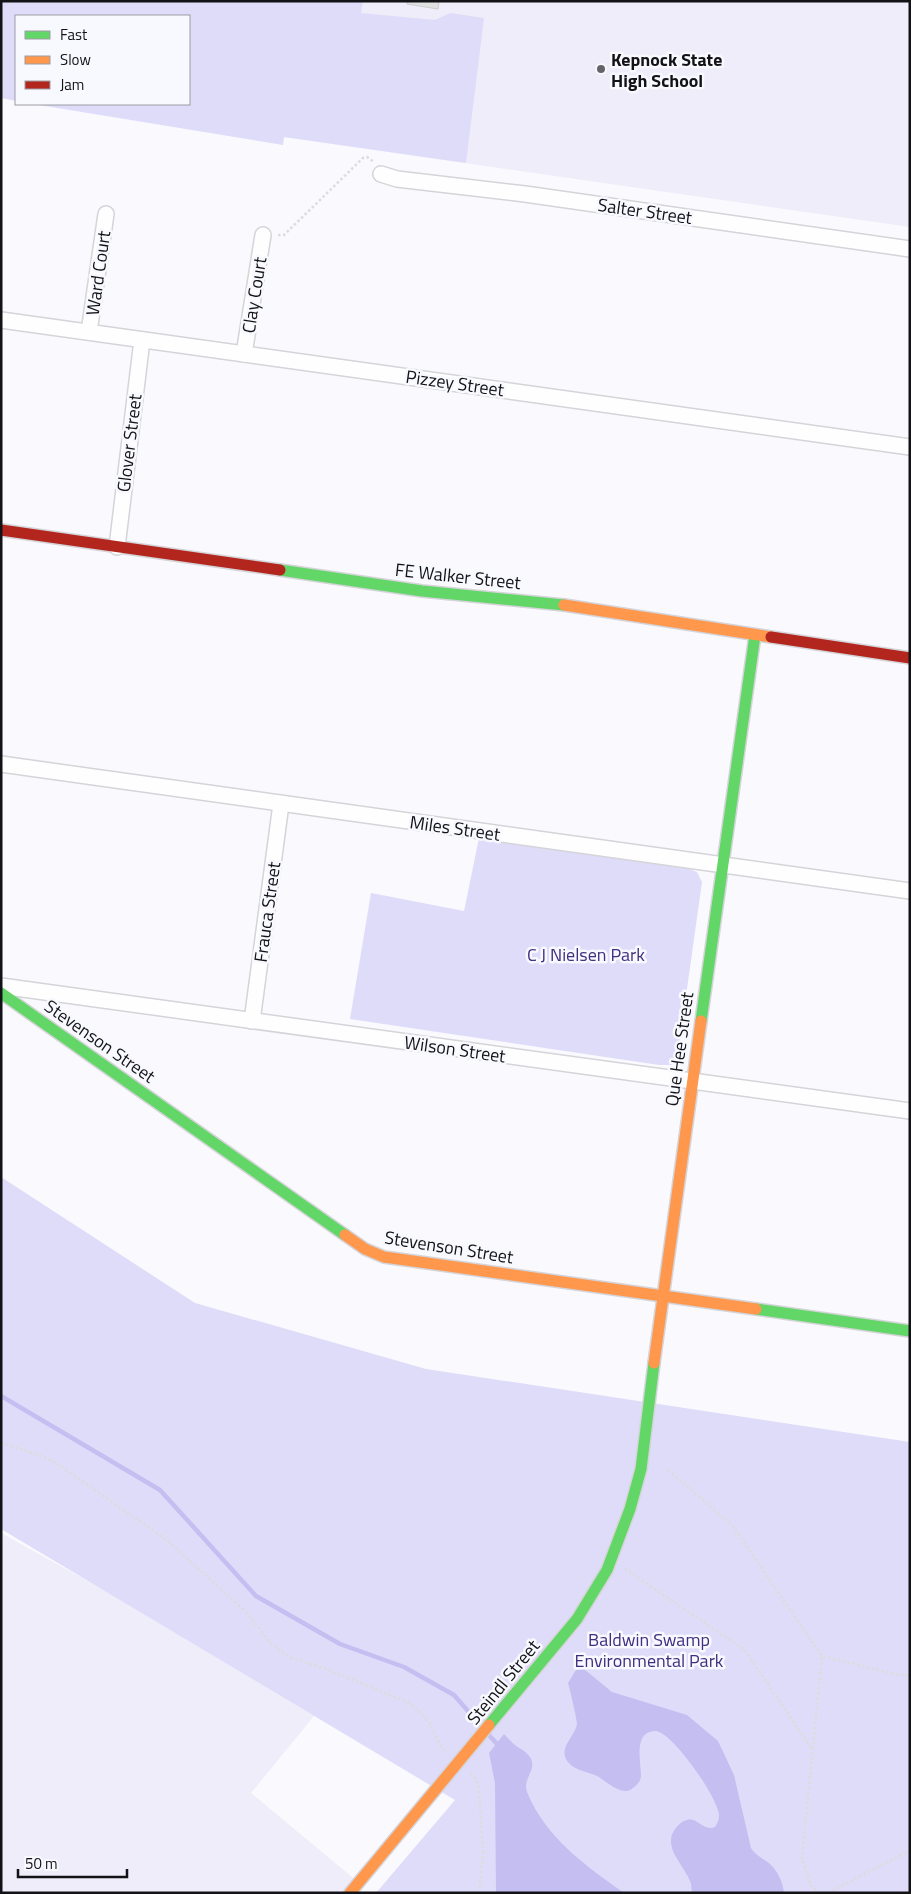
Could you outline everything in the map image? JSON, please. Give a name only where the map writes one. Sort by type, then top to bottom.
[{"type":"street","name":"Salter Street","points":[[381,174],[397,178],[525,194],[910,249]]},
{"type":"street","name":"Ward Court","points":[[90,332],[106,214]]},
{"type":"street","name":"Clay Court","points":[[244,354],[263,235]]},
{"type":"street","name":"Pizzey Street","points":[[1,320],[910,447]]},
{"type":"street","name":"Glover Street","points":[[117,547],[142,340]]},
{"type":"street","name":"FE Walker Street","points":[[1,530],[422,591],[558,604],[910,658]]},
{"type":"street","name":"Que Hee Street","points":[[640,1469],[662,1296],[755,635]]},
{"type":"street","name":"Miles Street","points":[[1,764],[910,890]]},
{"type":"street","name":"Frauca Street","points":[[252,1021],[281,804]]},
{"type":"street","name":"Wilson Street","points":[[1,986],[910,1111]]},
{"type":"street","name":"Stevenson Street","points":[[1,993],[356,1244],[374,1254],[384,1257],[910,1330]]},
{"type":"street","name":"Steindl Street","points":[[350,1893],[577,1619],[607,1570],[630,1509],[640,1469]]},
{"type":"path","points":[[263,235],[284,235],[363,158],[367,157],[374,161],[381,174]]},
{"type":"path","points":[[1,1443],[39,1454],[56,1463],[168,1541],[245,1611],[272,1645],[282,1653],[409,1703],[430,1724],[440,1745],[448,1753]]},
{"type":"path","points":[[668,1470],[732,1525],[822,1656],[802,1858],[811,1886],[820,1893]]},
{"type":"path","points":[[625,1569],[745,1650],[812,1751]]},
{"type":"path","points":[[822,1656],[899,1675],[910,1675]]},
{"type":"path","points":[[470,1771],[476,1780],[479,1790],[483,1852],[479,1893]]},
{"type":"path","points":[[828,1893],[910,1852]]},
{"type":"shaded area","name":"Kepnock State High School","points":[[301,1],[910,1],[910,227],[284,137]]},
{"type":"shaded area","points":[[1,1533],[111,1594],[314,1716],[251,1793],[358,1882],[349,1893],[1,1893]]},
{"type":"shaded area","points":[[584,1669],[612,1692],[687,1715],[718,1741],[734,1775],[751,1848],[775,1870],[781,1881],[784,1893],[692,1893],[690,1881],[672,1849],[672,1836],[677,1826],[682,1822],[691,1820],[711,1828],[715,1827],[719,1816],[712,1796],[693,1767],[683,1753],[662,1734],[655,1731],[644,1736],[640,1749],[641,1778],[628,1791],[615,1788],[599,1777],[579,1769],[568,1762],[564,1752],[565,1747],[577,1724],[568,1683],[576,1670]]},
{"type":"shaded area","points":[[504,1734],[525,1752],[532,1761],[526,1783],[527,1792],[545,1823],[556,1837],[581,1861],[624,1893],[496,1893],[495,1783],[489,1753]]},
{"type":"green space","points":[[1,1],[363,1],[361,13],[435,20],[450,13],[484,18],[466,163],[284,137],[283,145],[39,105],[190,105],[190,15],[15,15],[15,101],[1,98]]},
{"type":"green space","name":"C J Nielsen Park","points":[[479,838],[685,867],[697,872],[702,882],[677,1060],[672,1065],[659,1065],[350,1019],[371,893],[464,911]]},
{"type":"green space","name":"Baldwin Swamp Environmental Park","points":[[1,1177],[195,1303],[426,1369],[910,1442],[910,1893],[376,1893],[455,1800],[1,1529]]},
{"type":"building","points":[[407,1],[439,1],[438,9],[407,4]]},
{"type":"waterway","points":[[1,1396],[160,1490],[256,1596],[340,1644],[404,1667],[454,1695],[481,1726]]},
{"type":"waterway","points":[[488,1734],[497,1744]]},
{"type":"traffic: fast","points":[[280,570],[422,591],[564,605]]},
{"type":"traffic: fast","points":[[701,1021],[755,635]]},
{"type":"traffic: fast","points":[[1,993],[345,1235]]},
{"type":"traffic: fast","points":[[756,1309],[910,1331]]},
{"type":"traffic: fast","points":[[489,1725],[577,1619],[607,1570],[630,1509],[641,1469],[654,1363]]},
{"type":"traffic: slow","points":[[564,605],[771,637]]},
{"type":"traffic: slow","points":[[654,1363],[701,1021]]},
{"type":"traffic: slow","points":[[345,1235],[365,1249],[384,1257],[756,1309]]},
{"type":"traffic: slow","points":[[350,1893],[489,1725]]},
{"type":"traffic: jam","points":[[1,530],[280,570]]},
{"type":"traffic: jam","points":[[771,637],[910,658]]},
{"type":"place","name":"Kepnock State High School","points":[[601,69]]}]
